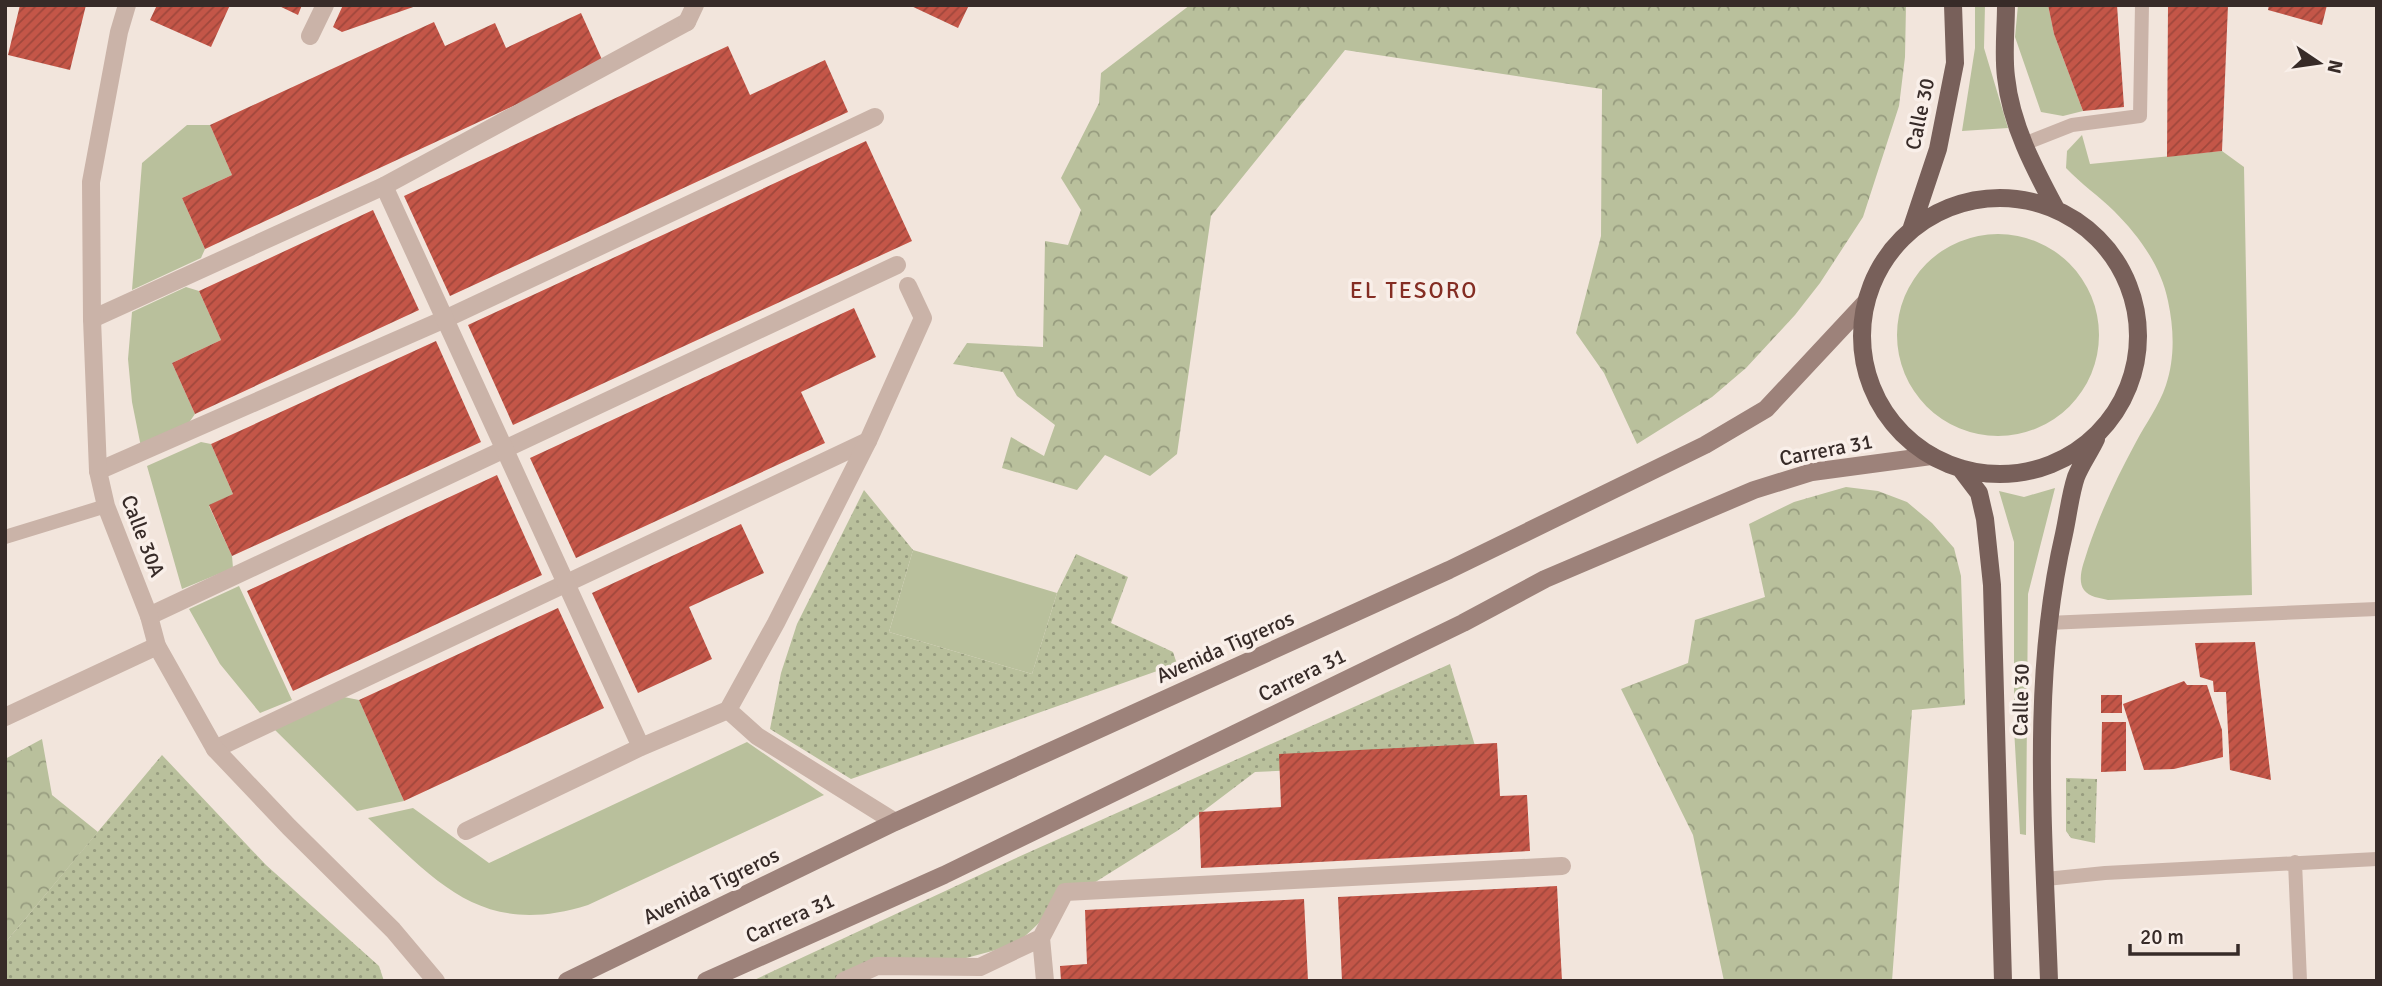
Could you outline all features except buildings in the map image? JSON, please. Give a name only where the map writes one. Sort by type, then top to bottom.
[{"type":"main road","name":"Calle 30","points":[[1911,230],[1938,149],[1955,62],[1953,5]]},
{"type":"main road","points":[[2006,5],[2006,76],[2014,113],[2029,159],[2056,209]]},
{"type":"main road","points":[[2007,197],[2032,200],[2056,209],[2081,223],[2103,243],[2120,267],[2132,294],[2138,322],[2137,352],[2130,380],[2118,407],[2101,430],[2082,447],[2060,461],[2036,470],[2011,474],[1985,473],[1960,468],[1931,456],[1908,439],[1888,416],[1873,390],[1865,362],[1863,332],[1866,302],[1883,263],[1911,230],[1932,215],[1956,204],[1981,198],[2007,197]]},
{"type":"main road","name":"Avenida Tigreros","points":[[567,981],[895,822],[1449,570],[1705,445],[1766,409],[1866,302]]},
{"type":"main road","name":"Calle 30","points":[[2049,981],[2043,720],[2047,623],[2054,576],[2076,477],[2101,430]]},
{"type":"main road","name":"Carrera 31","points":[[706,981],[944,875],[1463,623],[1557,574],[1754,490],[1812,472],[1931,456]]},
{"type":"main road","name":"Calle 30","points":[[1960,468],[1979,494],[1985,519],[1992,585],[2003,981]]},
{"type":"street","name":"Calle 30A","points":[[127,5],[119,32],[91,182],[92,319],[98,471],[106,506],[149,616],[157,646],[215,750],[393,930],[436,981]]},
{"type":"street","points":[[310,36],[325,5]]},
{"type":"street","points":[[92,319],[384,186],[691,13]]},
{"type":"street","points":[[98,471],[445,319],[875,117]]},
{"type":"street","points":[[384,186],[641,747]]},
{"type":"street","points":[[149,616],[897,265]]},
{"type":"street","points":[[466,831],[641,747],[728,710],[776,623],[868,441],[923,318],[908,286]]},
{"type":"street","points":[[215,750],[868,441]]},
{"type":"street","points":[[5,717],[157,646]]},
{"type":"street","points":[[728,710],[757,736],[895,822]]},
{"type":"street","points":[[1045,981],[1041,938],[1065,892],[1562,866]]},
{"type":"street","points":[[844,981],[877,966],[980,967],[1041,938]]},
{"type":"lane","points":[[2024,144],[2071,125],[2140,117],[2142,5]]},
{"type":"lane","points":[[5,537],[106,506]]},
{"type":"lane","points":[[2047,623],[2377,609]]},
{"type":"lane","points":[[2046,879],[2105,873],[2377,859]]},
{"type":"lane","points":[[2295,862],[2301,981]]},
{"type":"green space","points":[[1190,5],[1906,5],[1905,57],[1899,106],[1863,217],[1820,283],[1795,315],[1746,368],[1712,397],[1637,444],[1604,373],[1576,333],[1601,236],[1602,89],[1345,50],[1211,216],[1177,454],[1150,476],[1105,455],[1077,490],[1002,468],[1011,437],[1044,456],[1055,425],[1017,396],[1003,372],[953,364],[967,343],[1043,347],[1045,241],[1068,245],[1081,210],[1061,178],[1099,103],[1101,73]]},
{"type":"green space","points":[[1975,5],[1985,5],[1984,48],[2008,128],[1962,131],[1975,48]]},
{"type":"green space","points":[[2018,5],[2048,5],[2054,34],[2083,111],[2063,116],[2041,112],[2015,37]]},
{"type":"green space","points":[[187,125],[210,125],[232,175],[182,198],[205,249],[201,258],[132,290],[142,163]]},
{"type":"green space","points":[[2082,135],[2090,164],[2222,151],[2244,167],[2252,595],[2108,600],[2089,594],[2082,586],[2083,564],[2104,508],[2163,393],[2169,375],[2173,343],[2165,288],[2148,252],[2114,211],[2066,168],[2067,151]]},
{"type":"green space","points":[[1998,234],[2037,241],[2070,263],[2092,296],[2099,335],[2092,374],[2070,407],[2037,429],[1998,436],[1959,429],[1926,407],[1904,374],[1897,335],[1904,296],[1926,263],[1959,241]]},
{"type":"green space","points":[[186,287],[199,291],[221,340],[172,363],[195,414],[188,424],[141,447],[132,402],[128,359],[132,312]]},
{"type":"green space","points":[[201,442],[211,444],[233,494],[209,506],[232,556],[233,568],[182,589],[147,466]]},
{"type":"green space","points":[[1846,487],[1878,491],[1907,502],[1932,523],[1954,548],[1961,576],[1965,705],[1912,710],[1892,981],[1724,981],[1693,835],[1621,689],[1688,663],[1695,620],[1765,597],[1749,524],[1794,502]]},
{"type":"green space","points":[[2055,488],[2028,594],[2026,835],[2020,834],[2014,728],[2014,542],[1999,491],[2024,497]]},
{"type":"green space","points":[[864,490],[913,550],[889,632],[1032,674],[1057,593],[1076,554],[1128,577],[1111,623],[1173,652],[1177,664],[851,779],[770,729],[781,673],[797,624]]},
{"type":"green space","points":[[913,550],[1057,593],[1032,674],[889,632]]},
{"type":"green space","points":[[239,586],[292,700],[260,713],[220,664],[189,609]]},
{"type":"green space","points":[[1450,664],[1480,762],[1255,772],[1177,831],[1057,906],[1022,939],[996,950],[955,961],[840,981],[752,981],[1014,859]]},
{"type":"green space","points":[[344,697],[359,700],[404,801],[357,811],[273,728]]},
{"type":"green space","points":[[42,739],[52,795],[98,832],[5,943],[5,759]]},
{"type":"green space","points":[[747,742],[824,795],[588,905],[551,913],[519,915],[491,909],[465,899],[418,864],[368,818],[413,808],[489,863]]},
{"type":"green space","points":[[162,755],[266,865],[379,966],[384,981],[5,981],[5,943]]},
{"type":"green space","points":[[2066,778],[2097,779],[2095,843],[2071,838],[2066,831]]},
{"type":"district","name":"EL TESORO","points":[[1414,290]]}]
